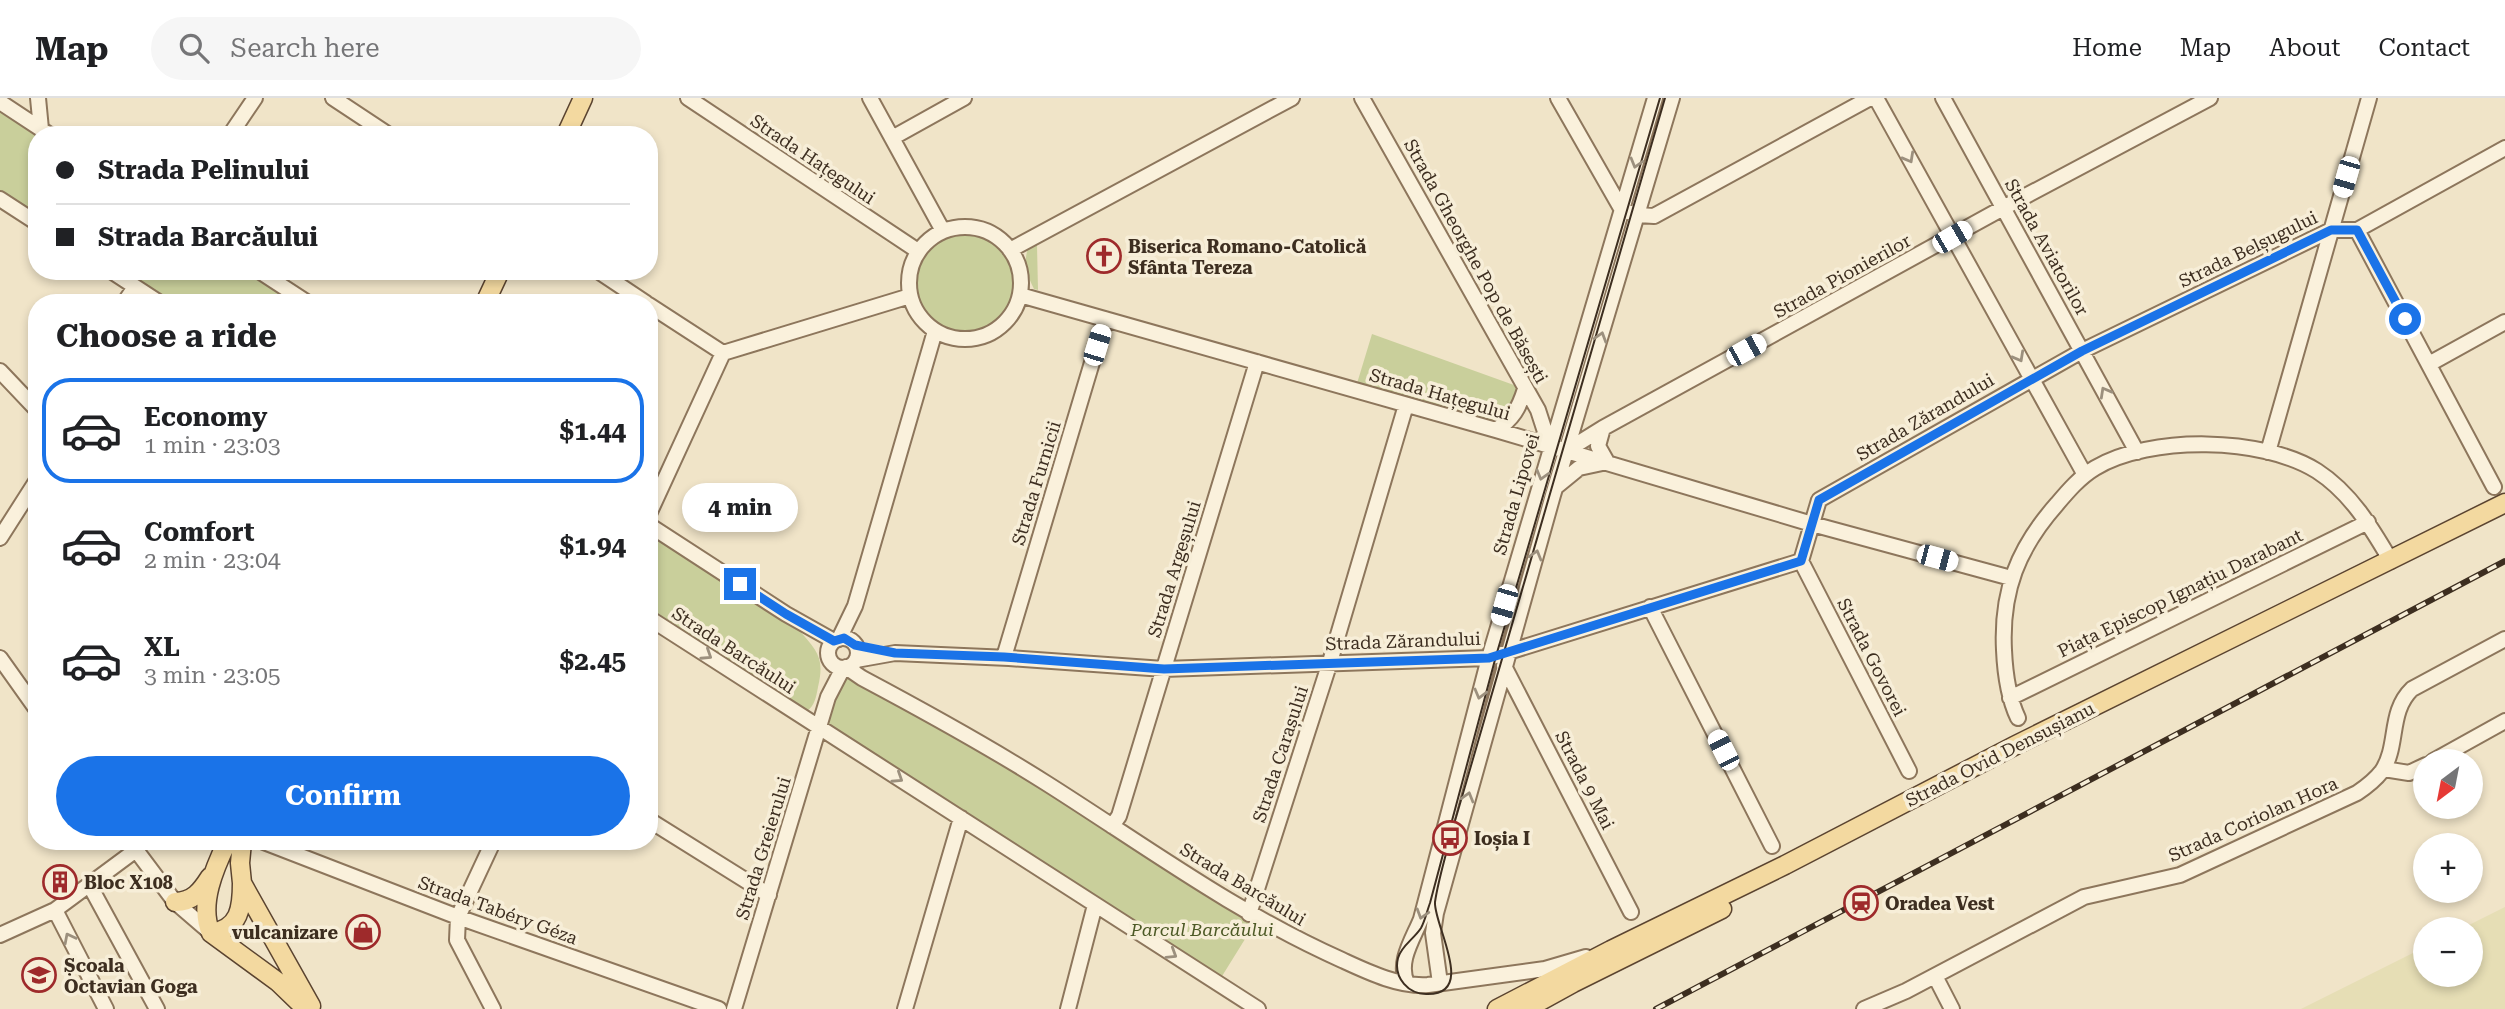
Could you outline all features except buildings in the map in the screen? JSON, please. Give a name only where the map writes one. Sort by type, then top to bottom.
[{"type":"main road","points":[[569,126],[583,98]]},
{"type":"main road","points":[[581,126],[594,98]]},
{"type":"main road","name":"Strada Ovid Densușianu","points":[[1497,1009],[1785,865],[2016,745],[2505,503]]},
{"type":"main road","name":"Strada Ovid Densușianu","points":[[1525,1009],[2033,750],[2505,516]]},
{"type":"main road","points":[[176,902],[186,901],[196,895],[212,874],[223,850]]},
{"type":"main road","points":[[211,933],[222,931],[238,916],[242,903],[241,850]]},
{"type":"main road","points":[[212,874],[207,914],[211,933],[278,982],[306,1009]]},
{"type":"main road","points":[[242,883],[312,1009]]},
{"type":"street","points":[[38,98],[44,126]]},
{"type":"street","points":[[236,126],[255,98]]},
{"type":"street","points":[[332,98],[375,126]]},
{"type":"street","name":"Strada Hațegului","points":[[688,98],[918,251]]},
{"type":"street","points":[[870,98],[943,231]]},
{"type":"street","points":[[892,138],[964,98]]},
{"type":"street","points":[[1010,250],[1292,98]]},
{"type":"street","name":"Strada Gheorghe Pop de Băsești","points":[[1362,98],[1538,411],[1550,446]]},
{"type":"street","points":[[1558,98],[1622,210],[1654,216],[1870,98]]},
{"type":"street","name":"Strada Lipovei","points":[[1408,983],[1403,968],[1421,919],[1489,658],[1655,98]]},
{"type":"street","name":"Strada Lipovei","points":[[1440,983],[1433,928],[1504,666],[1672,98]]},
{"type":"street","points":[[1876,98],[2085,475]]},
{"type":"street","name":"Strada Aviatorilor","points":[[1943,98],[2137,452]]},
{"type":"street","name":"Strada Pionierilor","points":[[1566,451],[1603,428],[2003,208],[2210,98]]},
{"type":"street","points":[[2268,452],[2369,98]]},
{"type":"street","points":[[0,102],[36,126]]},
{"type":"street","name":"Strada Belșugului","points":[[2031,379],[2082,351],[2331,230],[2357,230],[2505,148]]},
{"type":"street","points":[[0,199],[28,217]]},
{"type":"street","points":[[972,227],[986,231],[1000,239],[1017,261],[1021,278],[1020,295],[1014,311],[1001,326],[985,336],[966,339],[935,331],[916,311],[910,296],[910,267],[918,251],[928,240],[943,231],[972,227]]},
{"type":"street","points":[[2357,230],[2494,486]]},
{"type":"street","points":[[124,280],[146,294]]},
{"type":"street","points":[[273,280],[294,294]]},
{"type":"street","points":[[612,280],[633,294]]},
{"type":"street","points":[[130,294],[135,287]]},
{"type":"street","name":"Strada Hațegului","points":[[1020,295],[1607,462],[1812,524],[2011,578]]},
{"type":"street","points":[[658,494],[723,353],[910,296]]},
{"type":"street","points":[[658,311],[723,353]]},
{"type":"street","name":"Strada Furnicii","points":[[1004,657],[1105,319]]},
{"type":"street","points":[[2429,364],[2505,322]]},
{"type":"street","name":"Strada Greierului","points":[[734,1009],[828,697],[844,654],[855,606],[935,331]]},
{"type":"street","name":"Strada Argeșului","points":[[1112,826],[1119,816],[1257,362]]},
{"type":"street","points":[[0,371],[28,401]]},
{"type":"street","name":"Strada Zărandului","points":[[844,654],[1004,657],[1164,669],[1489,658],[1801,561],[1819,500],[2031,379]]},
{"type":"street","points":[[1496,430],[1513,418],[1525,389]]},
{"type":"street","points":[[1538,411],[1549,410],[1566,396]]},
{"type":"street","name":"Strada Carașului","points":[[1249,914],[1330,662],[1406,405]]},
{"type":"street","points":[[1556,487],[1579,468],[1607,462],[1598,446],[1603,428],[1577,417]]},
{"type":"street","points":[[2018,718],[2010,698],[2005,667],[2006,596],[2011,578],[2034,533],[2048,514],[2085,475],[2098,466],[2137,452],[2195,444],[2240,447],[2292,459],[2318,472],[2343,493],[2368,522],[2391,561]]},
{"type":"street","points":[[0,538],[28,494]]},
{"type":"street","name":"Piața Episcop Ignațiu Darabant","points":[[2010,698],[2368,522]]},
{"type":"street","name":"Strada Barcăului","points":[[658,531],[844,654],[889,693],[987,747],[1249,914],[1311,947],[1374,974],[1421,985],[1545,969],[1611,950]]},
{"type":"street","name":"Strada Govorei","points":[[1801,561],[1909,771]]},
{"type":"street","points":[[1650,607],[1772,846]]},
{"type":"street","name":"Strada Barcăului","points":[[658,624],[1258,1009]]},
{"type":"street","points":[[2413,771],[2409,773],[2384,769],[2396,713],[2405,696],[2505,639]]},
{"type":"street","points":[[0,658],[28,697]]},
{"type":"street","name":"Strada 9 Mai","points":[[1504,666],[1631,912]]},
{"type":"street","points":[[2455,749],[2505,721]]},
{"type":"street","name":"Strada Coriolan Hora","points":[[1864,1009],[2084,897],[2154,883],[2193,869],[2357,793],[2384,769]]},
{"type":"street","points":[[905,1009],[961,818]]},
{"type":"street","points":[[658,826],[769,895]]},
{"type":"street","points":[[0,935],[55,910],[90,886],[129,850]]},
{"type":"street","points":[[136,850],[176,902],[211,933]]},
{"type":"street","name":"Strada Tabéry Géza","points":[[284,850],[458,918],[719,1009]]},
{"type":"street","points":[[489,850],[458,918],[457,940],[493,1009]]},
{"type":"street","points":[[90,886],[157,1009]]},
{"type":"street","points":[[1068,1009],[1096,905]]},
{"type":"street","points":[[55,910],[106,1009]]},
{"type":"street","points":[[1935,975],[1952,1009]]},
{"type":"shaded area","points":[[2505,907],[2505,1009],[2301,1009],[2413,953],[2413,987],[2483,987],[2483,918]]},
{"type":"green space","points":[[0,108],[28,127],[28,209],[0,191]]},
{"type":"green space","points":[[965,227],[986,231],[1005,243],[1017,262],[1021,283],[1017,304],[1005,323],[986,335],[965,339],[944,335],[925,323],[913,304],[909,283],[913,262],[925,243],[944,231]]},
{"type":"green space","points":[[1037,245],[1038,290],[1034,289],[1026,264],[1028,248]]},
{"type":"green space","points":[[138,280],[264,280],[285,294],[159,294]]},
{"type":"green space","points":[[1372,334],[1525,389],[1496,430],[1355,390]]},
{"type":"green space","points":[[658,538],[798,629],[815,649],[820,661],[817,694],[807,711],[658,619]]},
{"type":"green space","name":"Parcul Barcăului","points":[[849,675],[884,698],[1017,772],[1255,923],[1219,981],[834,731],[827,723],[840,678]]},
{"type":"tram line","points":[[1660,98],[1496,656],[1430,903],[1421,928],[1398,958],[1400,978],[1409,988],[1421,994],[1442,991],[1449,983],[1449,956],[1435,902],[1440,878],[1665,98]]},
{"type":"railway","points":[[1656,1009],[2505,561]]},
{"type":"place","name":"Biserica Romano-Catolică Sfânta Tereza","points":[[1104,256]]},
{"type":"place","name":"Ioșia I","points":[[1450,838]]},
{"type":"place","name":"Bloc X108","points":[[60,882]]},
{"type":"place","name":"Oradea Vest","points":[[1861,903]]},
{"type":"place","name":"vulcanizare","points":[[363,932]]},
{"type":"place","name":"Școala Octavian Goga","points":[[39,975]]},
{"type":"route","points":[[740,584],[834,641],[844,638],[855,645],[895,653],[1004,657],[1164,669],[1489,658],[1801,561],[1819,500],[2082,351],[2331,230],[2357,230],[2405,319]]}]
